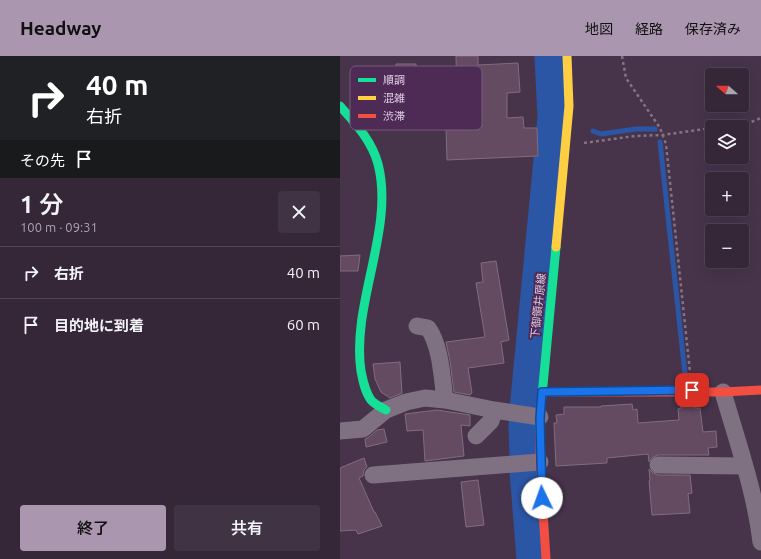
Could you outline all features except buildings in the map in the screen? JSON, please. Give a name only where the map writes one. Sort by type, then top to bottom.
[{"type":"street","name":"下御領井原線","points":[[546,559],[540,462],[540,418],[566,144],[568,56]]},
{"type":"street","points":[[340,106],[350,118]]},
{"type":"street","points":[[360,130],[369,141],[378,163],[382,187],[380,220],[366,288],[359,365],[363,385],[372,401],[386,410]]},
{"type":"street","points":[[417,326],[428,328],[431,332],[441,366],[445,400]]},
{"type":"street","points":[[542,392],[692,390],[723,392],[761,390]]},
{"type":"street","points":[[723,392],[759,525],[761,542]]},
{"type":"street","points":[[340,431],[363,429],[386,410],[406,402],[425,398],[445,400],[540,418]]},
{"type":"street","points":[[476,436],[491,421],[494,410]]},
{"type":"street","points":[[373,475],[540,462]]},
{"type":"street","points":[[658,465],[744,466]]},
{"type":"path","points":[[622,56],[626,78],[660,128],[666,144],[691,379]]},
{"type":"path","points":[[749,122],[761,118]]},
{"type":"path","points":[[566,144],[635,136],[662,135],[705,129]]},
{"type":"waterway","points":[[524,410],[552,118],[549,56]]},
{"type":"waterway","points":[[593,131],[601,134],[636,129],[655,129]]},
{"type":"waterway","points":[[660,142],[686,383],[689,383]]},
{"type":"waterway","points":[[523,425],[524,458]]},
{"type":"waterway","points":[[524,471],[531,559]]},
{"type":"traffic: fast","points":[[340,106],[350,118]]},
{"type":"traffic: fast","points":[[360,130],[372,148],[378,164],[382,189],[381,214],[362,320],[360,346],[361,371],[363,382],[369,397],[372,401],[386,410]]},
{"type":"traffic: fast","points":[[540,432],[540,417],[556,247]]},
{"type":"traffic: slow","points":[[556,247],[569,106],[567,56]]},
{"type":"traffic: jam","points":[[542,392],[723,392],[761,390]]},
{"type":"traffic: jam","points":[[540,432],[540,462],[546,559]]},
{"type":"route","points":[[542,498],[540,462],[540,418],[542,392],[692,390]]}]
